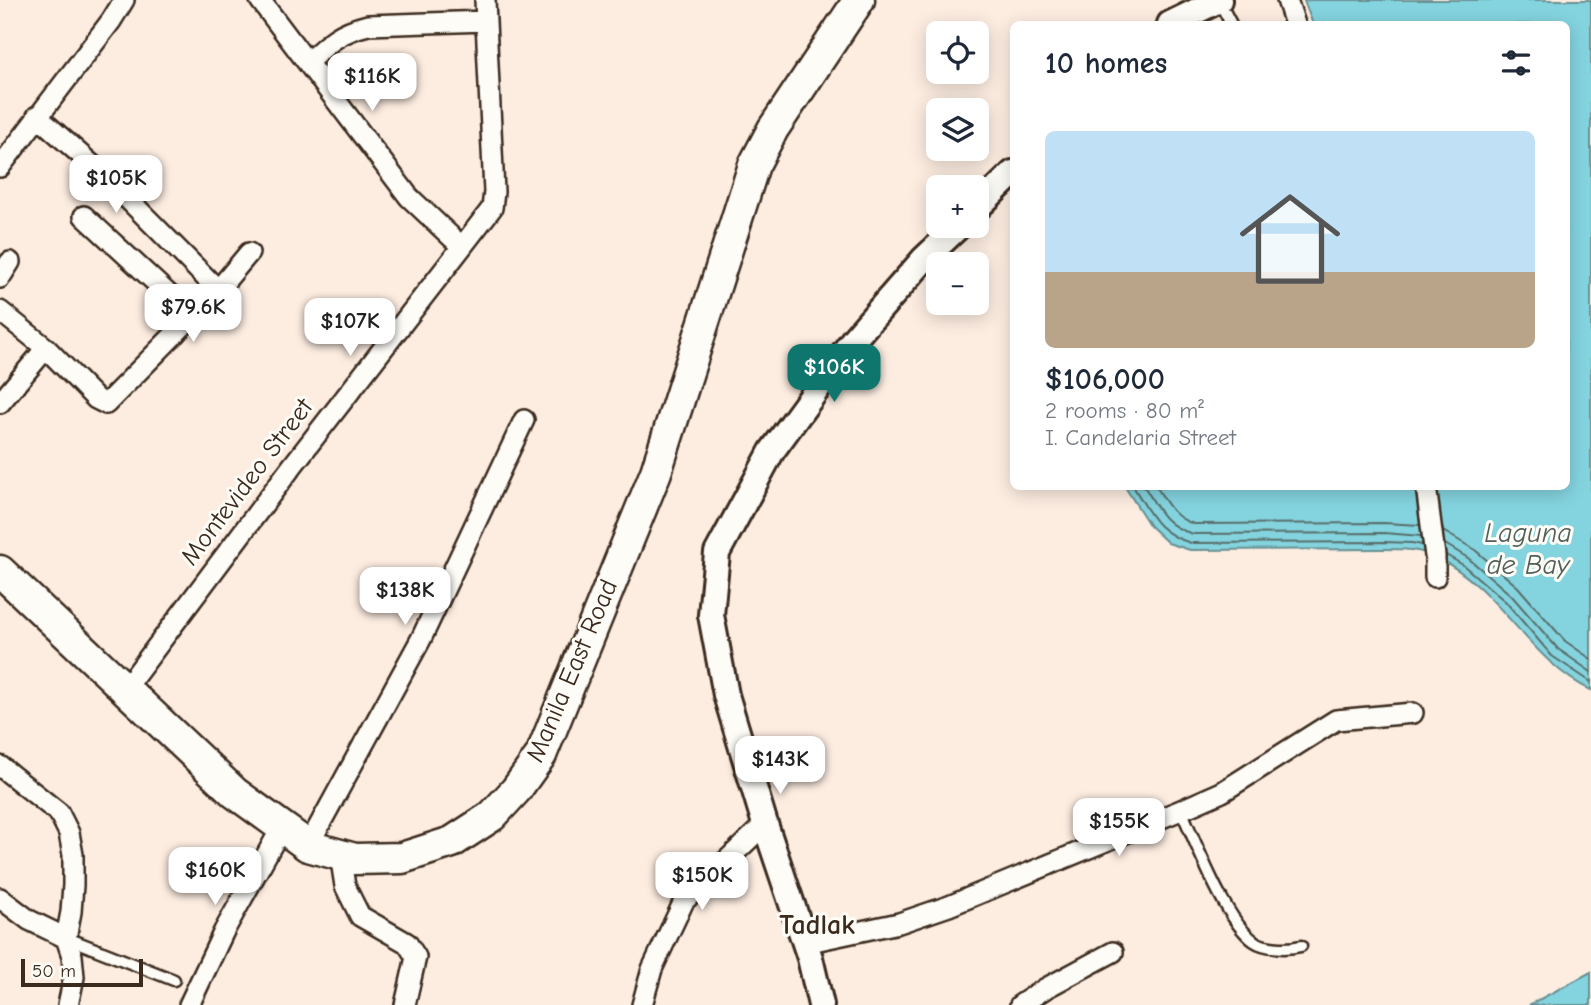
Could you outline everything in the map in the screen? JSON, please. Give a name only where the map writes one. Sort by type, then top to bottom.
[{"type":"main road","name":"Manila East Road","points":[[0,571],[235,793],[308,846],[355,859],[402,858],[452,842],[492,817],[541,755],[656,472],[754,165],[774,129],[859,0]]},
{"type":"street","points":[[0,167],[111,22],[124,0]]},
{"type":"street","points":[[260,0],[410,197],[461,246]]},
{"type":"street","name":"Montevideo Street","points":[[125,688],[492,208],[494,192],[485,0]]},
{"type":"street","points":[[1176,21],[1219,0]]},
{"type":"street","points":[[1287,0],[1294,21]]},
{"type":"street","points":[[309,62],[334,37],[368,24],[486,22]]},
{"type":"street","points":[[37,116],[108,178],[218,290]]},
{"type":"street","points":[[989,196],[1010,176]]},
{"type":"street","points":[[84,216],[192,316]]},
{"type":"street","points":[[821,1005],[806,943],[765,824],[726,695],[711,615],[717,553],[772,450],[853,340],[924,259],[946,238]]},
{"type":"street","points":[[0,312],[46,348],[96,398],[106,404],[218,290],[249,253]]},
{"type":"street","points":[[0,403],[46,348]]},
{"type":"street","points":[[308,846],[421,639],[523,420]]},
{"type":"street","points":[[1427,490],[1435,577]]},
{"type":"street","points":[[806,943],[899,923],[949,906],[1181,810],[1222,792],[1336,720],[1413,713]]},
{"type":"street","points":[[0,766],[59,813],[69,833],[73,855],[73,885],[66,938],[72,956],[74,977],[68,1005]]},
{"type":"street","points":[[642,1005],[652,969],[684,901],[765,824]]},
{"type":"street","points":[[190,1005],[224,932],[282,827]]},
{"type":"street","points":[[340,854],[345,886],[360,916],[407,943],[415,957],[405,1005]]},
{"type":"street","points":[[0,898],[29,920],[66,938]]},
{"type":"street","points":[[1020,1005],[1113,952]]},
{"type":"lane","points":[[1219,0],[1230,21]]},
{"type":"lane","points":[[1181,810],[1233,920],[1256,943],[1301,947]]},
{"type":"lane","points":[[66,938],[174,980]]},
{"type":"water","name":"Laguna de Bay","points":[[1591,0],[1591,690],[1550,661],[1497,605],[1458,570],[1430,554],[1397,549],[1190,550],[1168,543],[1150,526],[1127,490],[1570,490],[1570,21],[1312,21],[1304,1]]},
{"type":"water","points":[[1591,972],[1591,1005],[1529,1005]]},
{"type":"district","name":"Tadlak","points":[[817,925]]}]
